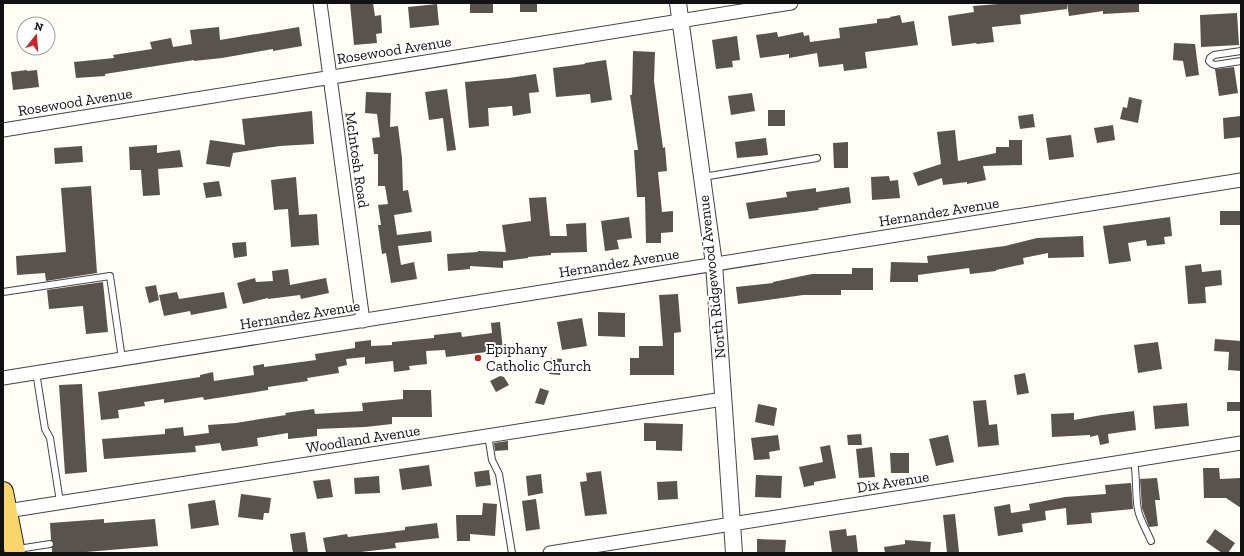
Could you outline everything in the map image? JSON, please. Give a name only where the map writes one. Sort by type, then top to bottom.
[{"type":"main road","points":[[3,492],[14,551]]},
{"type":"street","name":"McIntosh Road","points":[[320,3],[363,321]]},
{"type":"street","name":"North Ridgewood Avenue","points":[[678,3],[714,264],[734,553]]},
{"type":"street","name":"Rosewood Avenue","points":[[3,130],[791,3]]},
{"type":"street","name":"Hernandez Avenue","points":[[3,378],[1241,180]]},
{"type":"street","name":"Woodland Avenue","points":[[7,511],[723,398]]},
{"type":"street","name":"Dix Avenue","points":[[550,553],[1241,443]]},
{"type":"lane","points":[[1241,51],[1214,55],[1209,61],[1215,65],[1241,61]]},
{"type":"lane","points":[[702,178],[817,158]]},
{"type":"lane","points":[[3,292],[110,276],[122,359]]},
{"type":"lane","points":[[36,372],[45,429],[50,438],[60,502]]},
{"type":"lane","points":[[488,435],[492,460],[499,474],[512,553]]},
{"type":"lane","points":[[1134,460],[1138,511],[1151,541]]},
{"type":"lane","points":[[14,551],[50,544]]},
{"type":"building","points":[[350,3],[373,3],[375,16],[381,15],[382,33],[376,34],[377,43],[354,45]]},
{"type":"building","points":[[470,3],[493,3],[493,13],[470,13]]},
{"type":"building","points":[[520,3],[537,3],[537,12],[520,12]]},
{"type":"building","points":[[998,3],[1067,3],[1067,9],[1020,15],[1021,24],[992,27],[994,42],[952,46],[948,16],[974,12],[973,6]]},
{"type":"building","points":[[1067,3],[1139,3],[1139,12],[1103,14],[1103,11],[1069,16]]},
{"type":"building","points":[[437,4],[439,25],[410,28],[408,7]]},
{"type":"building","points":[[1237,13],[1239,45],[1201,47],[1200,15]]},
{"type":"building","points":[[900,15],[902,23],[914,21],[918,45],[865,52],[867,68],[844,71],[843,64],[819,67],[817,53],[789,58],[789,54],[760,58],[756,35],[777,32],[778,37],[803,32],[804,36],[809,35],[810,42],[840,38],[839,28],[877,23],[877,19],[890,18]]},
{"type":"building","points":[[219,27],[220,40],[299,27],[302,46],[273,51],[273,49],[222,58],[194,60],[105,74],[105,76],[76,78],[74,62],[114,58],[113,55],[152,49],[150,42],[171,38],[173,47],[192,44],[190,30]]},
{"type":"building","points":[[737,36],[740,60],[732,61],[733,67],[716,69],[712,40]]},
{"type":"building","points":[[1174,43],[1195,44],[1199,75],[1186,77],[1183,61],[1173,60]]},
{"type":"building","points":[[633,51],[655,52],[654,81],[663,148],[665,147],[667,171],[658,172],[662,212],[673,211],[673,232],[661,233],[661,243],[646,243],[645,197],[637,197],[634,150],[638,150],[630,95],[632,95]]},
{"type":"building","points":[[606,60],[612,100],[591,103],[590,94],[556,97],[553,68]]},
{"type":"building","points":[[1234,67],[1238,93],[1219,96],[1215,69]]},
{"type":"building","points":[[37,70],[39,87],[13,90],[11,72]]},
{"type":"building","points":[[536,74],[539,92],[529,93],[531,113],[513,116],[512,106],[488,108],[489,126],[469,128],[465,82]]},
{"type":"building","points":[[447,89],[456,150],[447,151],[443,118],[429,120],[425,92]]},
{"type":"building","points":[[366,92],[391,93],[390,127],[398,126],[402,158],[403,191],[408,190],[412,212],[394,215],[397,235],[431,231],[432,242],[398,246],[401,265],[414,262],[417,279],[391,283],[386,253],[382,254],[378,225],[381,225],[378,205],[388,204],[385,186],[378,186],[378,154],[374,154],[372,138],[380,137],[377,114],[365,113]]},
{"type":"building","points":[[752,93],[755,111],[731,115],[728,96]]},
{"type":"building","points":[[1129,97],[1142,100],[1138,123],[1120,119],[1123,107],[1127,108]]},
{"type":"building","points":[[768,110],[785,110],[785,126],[768,126]]},
{"type":"building","points":[[312,111],[314,144],[280,146],[233,153],[230,167],[206,164],[210,140],[245,145],[242,119]]},
{"type":"building","points":[[1033,114],[1035,127],[1020,129],[1018,116]]},
{"type":"building","points":[[1241,116],[1241,137],[1224,139],[1223,118]]},
{"type":"building","points":[[1113,125],[1115,140],[1097,143],[1094,128]]},
{"type":"building","points":[[955,130],[958,161],[996,153],[996,147],[1009,147],[1009,140],[1022,140],[1022,165],[983,166],[986,180],[967,184],[967,182],[943,185],[942,178],[918,186],[913,173],[941,164],[937,132]]},
{"type":"building","points":[[1071,135],[1074,157],[1049,160],[1046,138]]},
{"type":"building","points":[[766,138],[768,155],[737,158],[735,142]]},
{"type":"building","points":[[848,142],[848,168],[834,168],[833,143]]},
{"type":"building","points":[[157,145],[157,153],[180,150],[183,167],[158,169],[160,195],[143,196],[141,170],[130,170],[129,147]]},
{"type":"building","points":[[82,146],[83,162],[55,164],[54,148]]},
{"type":"building","points":[[889,176],[890,181],[898,180],[900,198],[872,200],[871,177]]},
{"type":"building","points":[[296,177],[299,215],[317,214],[319,245],[291,247],[288,209],[274,210],[271,180]]},
{"type":"building","points":[[219,181],[222,196],[206,198],[203,183]]},
{"type":"building","points":[[91,186],[97,273],[46,281],[45,273],[17,275],[16,256],[66,252],[61,188]]},
{"type":"building","points":[[849,187],[851,203],[818,208],[819,210],[749,219],[746,203],[787,197],[786,192],[816,188],[816,192]]},
{"type":"building","points":[[546,197],[550,236],[567,236],[566,224],[586,223],[587,252],[551,253],[551,255],[503,261],[503,268],[470,266],[470,269],[448,271],[447,254],[478,251],[506,252],[502,225],[531,221],[529,198]]},
{"type":"building","points":[[1220,211],[1241,211],[1241,225],[1220,225]]},
{"type":"building","points":[[629,217],[632,238],[617,240],[619,249],[605,251],[601,221]]},
{"type":"building","points":[[1170,217],[1172,236],[1164,237],[1165,244],[1147,246],[1146,240],[1128,243],[1131,261],[1109,264],[1103,226]]},
{"type":"building","points":[[1083,236],[1084,257],[1048,258],[1048,253],[1023,258],[1024,264],[996,271],[970,274],[969,268],[918,275],[918,282],[890,282],[891,262],[928,263],[927,256],[1005,246],[1037,238]]},
{"type":"building","points":[[246,242],[247,256],[234,258],[232,243]]},
{"type":"building","points":[[1201,264],[1202,272],[1221,270],[1222,285],[1205,287],[1206,303],[1188,304],[1185,266]]},
{"type":"building","points":[[852,268],[873,268],[873,290],[841,290],[841,295],[803,295],[738,304],[736,287],[773,283],[812,274],[852,274]]},
{"type":"building","points":[[288,269],[290,285],[326,278],[329,293],[301,299],[300,295],[268,298],[243,304],[237,283],[255,278],[256,282],[273,281],[272,271]]},
{"type":"building","points":[[103,282],[108,332],[86,334],[83,306],[49,309],[47,290]]},
{"type":"building","points":[[156,285],[159,300],[149,303],[145,287]]},
{"type":"building","points":[[177,292],[179,299],[224,292],[227,308],[191,315],[190,311],[164,316],[159,295]]},
{"type":"building","points":[[678,294],[681,332],[674,333],[674,375],[630,375],[630,358],[639,358],[639,346],[663,346],[659,295]]},
{"type":"building","points":[[598,312],[625,313],[625,337],[598,336]]},
{"type":"building","points":[[582,318],[587,346],[562,350],[557,322]]},
{"type":"building","points":[[500,322],[503,350],[446,357],[445,350],[426,351],[427,364],[409,366],[410,370],[394,372],[393,361],[365,364],[365,357],[346,359],[347,365],[338,367],[339,373],[307,378],[308,381],[268,387],[268,390],[204,400],[203,397],[164,403],[164,399],[144,402],[145,406],[118,410],[119,418],[101,420],[98,392],[200,377],[200,375],[213,372],[214,381],[254,375],[253,366],[264,364],[264,367],[316,360],[315,354],[355,348],[355,342],[371,340],[371,346],[392,345],[392,342],[434,338],[434,335],[461,332],[462,337],[492,333],[491,323]]},
{"type":"building","points":[[1215,339],[1241,341],[1241,371],[1228,370],[1229,352],[1214,351]]},
{"type":"building","points":[[1158,342],[1162,369],[1138,373],[1134,345]]},
{"type":"building","points":[[551,358],[562,359],[560,375],[549,374]]},
{"type":"building","points":[[1025,373],[1029,393],[1017,395],[1014,375]]},
{"type":"building","points":[[500,376],[504,377],[509,385],[496,392],[490,381]]},
{"type":"building","points":[[82,384],[87,472],[65,474],[59,385]]},
{"type":"building","points":[[540,388],[549,391],[544,405],[535,403]]},
{"type":"building","points":[[403,390],[431,390],[432,417],[392,417],[392,424],[317,429],[317,436],[288,439],[288,433],[257,438],[258,446],[222,451],[220,443],[195,446],[196,452],[104,459],[102,439],[165,434],[165,429],[183,427],[184,436],[209,433],[208,425],[236,423],[314,409],[315,414],[363,411],[362,403],[403,399]]},
{"type":"building","points":[[986,400],[989,425],[997,424],[999,445],[978,447],[973,401]]},
{"type":"building","points":[[1227,402],[1241,402],[1241,411],[1227,411]]},
{"type":"building","points":[[1187,403],[1189,426],[1155,429],[1153,406]]},
{"type":"building","points":[[758,404],[777,408],[774,426],[755,422]]},
{"type":"building","points":[[1134,411],[1136,430],[1108,434],[1109,443],[1100,445],[1098,435],[1090,437],[1090,435],[1052,437],[1051,414],[1074,413],[1074,420]]},
{"type":"building","points":[[644,423],[683,424],[682,451],[656,450],[656,441],[644,441]]},
{"type":"building","points":[[861,434],[862,445],[848,445],[847,435]]},
{"type":"building","points":[[778,435],[780,450],[769,452],[770,459],[754,460],[751,438]]},
{"type":"building","points":[[948,435],[954,462],[936,466],[929,439]]},
{"type":"building","points":[[508,441],[508,450],[495,451],[494,443]]},
{"type":"building","points":[[830,445],[836,478],[814,482],[814,485],[804,487],[799,467],[823,462],[820,447]]},
{"type":"building","points":[[872,447],[875,477],[859,478],[856,449]]},
{"type":"building","points":[[890,453],[909,453],[909,473],[891,473]]},
{"type":"building","points":[[429,465],[432,486],[402,490],[399,469]]},
{"type":"building","points":[[1203,468],[1219,468],[1220,479],[1241,478],[1241,508],[1226,498],[1204,498]]},
{"type":"building","points":[[489,470],[491,485],[476,487],[474,472]]},
{"type":"building","points":[[601,471],[607,514],[585,516],[580,482],[587,481],[586,473]]},
{"type":"building","points":[[541,474],[543,493],[528,496],[526,476]]},
{"type":"building","points":[[756,475],[782,476],[781,498],[755,497]]},
{"type":"building","points":[[379,476],[380,493],[355,494],[354,478]]},
{"type":"building","points":[[1157,478],[1160,500],[1155,500],[1158,526],[1149,527],[1142,508],[1140,479]]},
{"type":"building","points":[[330,479],[333,497],[317,499],[313,481]]},
{"type":"building","points":[[677,481],[678,499],[658,500],[657,482]]},
{"type":"building","points":[[1131,483],[1133,509],[1091,513],[1092,523],[1067,525],[1066,508],[1045,511],[1046,520],[1022,524],[1023,532],[998,536],[994,507],[1010,504],[1011,513],[1030,510],[1029,504],[1065,497],[1106,494],[1105,485]]},
{"type":"building","points":[[241,494],[271,498],[269,513],[264,513],[263,520],[238,517]]},
{"type":"building","points":[[536,499],[540,529],[526,531],[522,501]]},
{"type":"building","points":[[215,500],[219,525],[191,529],[188,504]]},
{"type":"building","points":[[483,503],[497,504],[495,536],[470,534],[470,541],[457,541],[456,515],[482,515]]},
{"type":"building","points":[[955,514],[959,552],[947,553],[943,515]]},
{"type":"building","points":[[104,519],[104,523],[155,519],[158,546],[74,553],[52,553],[54,544],[51,540],[50,523]]},
{"type":"building","points":[[437,523],[439,538],[395,543],[396,548],[352,553],[326,553],[323,538],[347,534],[348,537],[405,530],[405,527]]},
{"type":"building","points":[[846,529],[847,536],[856,535],[858,553],[832,553],[829,531]]},
{"type":"building","points":[[1215,529],[1235,543],[1228,553],[1222,553],[1206,542]]},
{"type":"building","points":[[305,532],[308,553],[293,553],[290,534]]},
{"type":"building","points":[[757,539],[786,540],[785,553],[757,553]]},
{"type":"building","points":[[905,540],[931,542],[930,553],[885,553],[884,547],[905,544]]},
{"type":"place","name":"Epiphany Catholic Church","points":[[478,358]]}]
